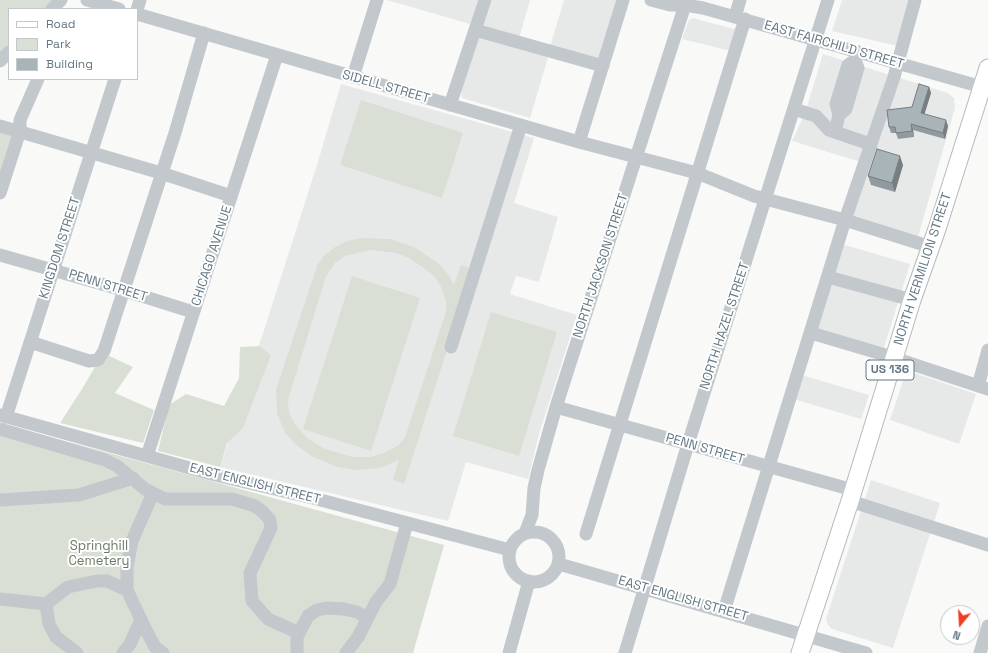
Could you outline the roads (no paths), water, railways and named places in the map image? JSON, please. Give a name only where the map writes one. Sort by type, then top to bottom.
[{"type":"main road","name":"NORTH VERMILION STREET","points":[[800,653],[851,496],[893,358],[985,88],[988,68]]},
{"type":"street","points":[[53,8],[60,0]]},
{"type":"street","points":[[87,0],[115,8]]},
{"type":"street","points":[[352,77],[377,0]]},
{"type":"street","points":[[450,105],[485,0]]},
{"type":"street","points":[[579,142],[623,0]]},
{"type":"street","name":"EAST FAIRCHILD STREET","points":[[650,0],[670,5],[683,2],[816,39],[856,56],[898,63],[985,88]]},
{"type":"street","points":[[586,534],[697,173],[740,18],[740,0]]},
{"type":"street","name":"NORTH HAZEL STREET","points":[[625,653],[646,588],[688,444],[828,0]]},
{"type":"street","points":[[724,611],[845,220],[898,63],[916,0]]},
{"type":"street","name":"NORTH JACKSON STREET","points":[[525,533],[532,515],[534,488],[538,470],[556,407],[636,158],[683,2]]},
{"type":"street","name":"SIDELL STREET","points":[[138,14],[579,142],[697,173],[766,199],[845,220],[930,246]]},
{"type":"street","points":[[475,30],[603,66]]},
{"type":"street","points":[[30,342],[89,361],[98,360],[104,351],[204,33]]},
{"type":"street","points":[[0,61],[8,53]]},
{"type":"street","name":"CHICAGO AVENUE","points":[[147,456],[276,55]]},
{"type":"street","points":[[835,132],[839,115],[846,109],[858,68],[856,56]]},
{"type":"street","points":[[0,193],[20,130],[20,120],[38,80]]},
{"type":"street","name":"KINGDOM STREET","points":[[3,416],[30,342],[115,80]]},
{"type":"street","points":[[794,109],[816,116],[829,130],[870,144]]},
{"type":"street","points":[[451,347],[521,125]]},
{"type":"street","points":[[0,126],[20,130],[231,196]]},
{"type":"street","name":"PENN STREET","points":[[0,255],[123,290],[193,312]]},
{"type":"street","points":[[828,277],[912,300]]},
{"type":"street","points":[[810,333],[983,387],[988,350]]},
{"type":"street","name":"PENN STREET","points":[[556,407],[769,466],[988,545]]},
{"type":"street","name":"EAST ENGLISH STREET","points":[[3,416],[147,456],[510,550]]},
{"type":"street","points":[[0,429],[97,457],[117,466],[145,489],[165,498],[232,498],[255,506],[270,520],[271,528],[250,573],[252,601],[268,619],[299,632]]},
{"type":"street","points":[[0,500],[79,495],[133,478]]},
{"type":"street","points":[[152,493],[132,541],[127,567],[127,590],[155,647],[163,653]]},
{"type":"street","points":[[346,653],[358,637],[367,618],[390,584],[407,523]]},
{"type":"street","points":[[525,533],[540,533],[547,535],[554,542],[560,556],[556,572],[548,578],[538,582],[528,581],[519,577],[513,570],[510,562],[510,550],[514,542],[525,533]]},
{"type":"street","name":"EAST ENGLISH STREET","points":[[559,564],[866,653]]},
{"type":"street","points":[[0,599],[46,604],[68,587],[84,582],[107,581],[127,590]]},
{"type":"street","points":[[509,653],[528,581]]},
{"type":"street","points":[[46,604],[49,624],[56,637],[77,653]]},
{"type":"street","points":[[297,653],[297,637],[299,632],[308,616],[317,610],[327,608],[344,609],[357,612],[367,618]]},
{"type":"street","points":[[123,653],[130,644],[141,620]]},
{"type":"street","points":[[980,653],[988,626]]},
{"type":"park label","name":"Springhill Cemetery","points":[[99,554]]}]
